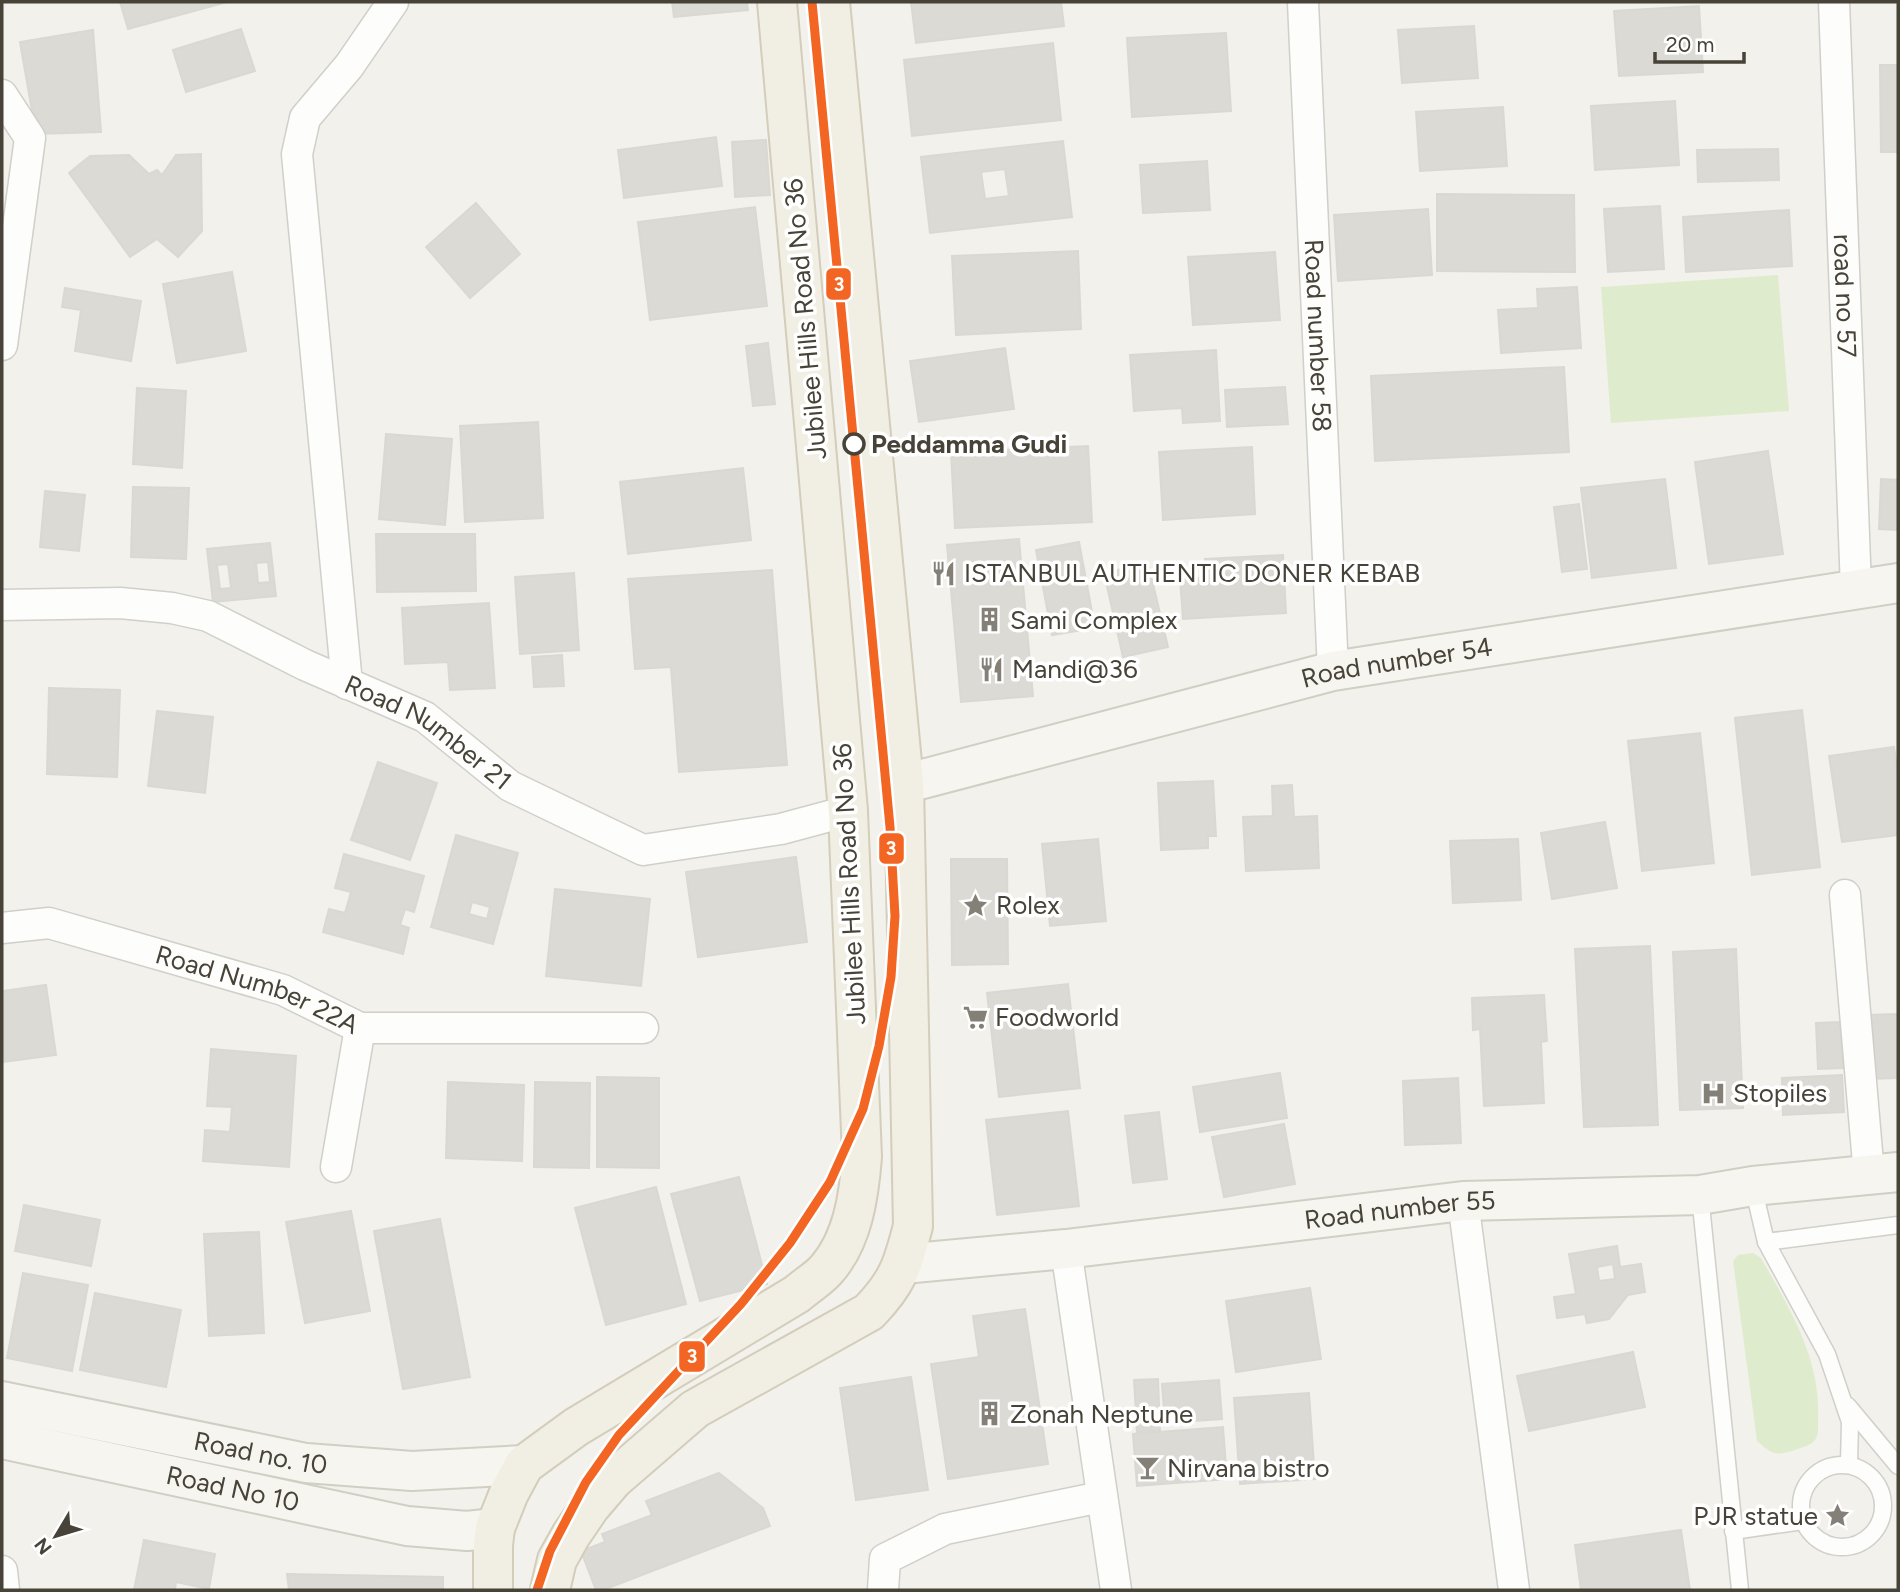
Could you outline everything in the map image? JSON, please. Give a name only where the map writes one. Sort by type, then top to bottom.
[{"type":"main road","name":"Jubilee Hills Road No 36","points":[[494,1590],[493,1545],[481,1530],[509,1493],[524,1465],[576,1427],[797,1294],[826,1270],[846,1239],[860,1185],[862,1157],[848,811],[777,2]]},
{"type":"main road","name":"Jubilee Hills Road No 36","points":[[550,1590],[557,1560],[571,1535],[614,1479],[695,1409],[869,1312],[889,1291],[903,1265],[913,1226],[904,784],[830,2]]},
{"type":"street","points":[[347,684],[297,154],[305,118],[349,66],[393,2]]},
{"type":"street","name":"Road number 58","points":[[1303,2],[1333,671]]},
{"type":"street","name":"road no 57","points":[[1834,2],[1856,589]]},
{"type":"street","points":[[2,95],[30,138],[2,345]]},
{"type":"street","name":"Road number 54","points":[[904,784],[1333,671],[1898,583]]},
{"type":"street","name":"Road Number 21","points":[[2,605],[120,603],[172,608],[208,617],[304,665],[425,717],[510,786],[643,850],[781,829],[848,811]]},
{"type":"street","points":[[1846,895],[1884,1174]]},
{"type":"street","name":"Road Number 22A","points":[[2,928],[49,923],[62,926],[283,990],[360,1028],[643,1028]]},
{"type":"street","points":[[336,1167],[360,1028]]},
{"type":"street","name":"Road number 55","points":[[903,1265],[1066,1250],[1462,1201],[1700,1195],[1753,1186],[1884,1174]]},
{"type":"street","points":[[1462,1201],[1514,1590]]},
{"type":"street","points":[[1066,1250],[1116,1590]]},
{"type":"street","name":"Road no. 10","points":[[2,1402],[306,1463],[412,1471],[524,1465]]},
{"type":"street","name":"Road No 10","points":[[2,1439],[407,1526],[481,1530]]},
{"type":"street","points":[[407,1526],[427,1510],[430,1498],[426,1485],[412,1471]]},
{"type":"street","points":[[883,1590],[885,1559],[944,1530],[1101,1497]]},
{"type":"street","points":[[2,1571],[4,1590]]},
{"type":"lane","points":[[1753,1186],[1766,1242],[1827,1354],[1844,1402],[1850,1422],[1849,1464]]},
{"type":"lane","points":[[1700,1195],[1740,1590]]},
{"type":"lane","points":[[1766,1242],[1898,1225]]},
{"type":"lane","points":[[1844,1402],[1898,1466]]},
{"type":"lane","points":[[1849,1464],[1869,1473],[1881,1491],[1884,1512],[1875,1532],[1858,1546],[1836,1548],[1816,1539],[1803,1521],[1800,1499],[1809,1479],[1827,1467],[1849,1464]]},
{"type":"lane","points":[[1733,1531],[1803,1521]]},
{"type":"green space","points":[[1778,275],[1789,411],[1611,423],[1601,287]]},
{"type":"green space","points":[[1753,1253],[1761,1258],[1802,1335],[1818,1397],[1816,1438],[1808,1445],[1783,1453],[1771,1452],[1757,1441],[1733,1261],[1738,1255]]},
{"type":"building","points":[[120,2],[227,2],[128,29]]},
{"type":"building","points":[[672,2],[747,2],[748,10],[674,17]]},
{"type":"building","points":[[911,2],[1061,2],[1064,26],[916,43]]},
{"type":"building","points":[[1699,6],[1703,72],[1619,76],[1614,11]]},
{"type":"building","points":[[1474,26],[1478,78],[1402,83],[1398,30]]},
{"type":"building","points":[[241,29],[255,71],[186,92],[173,50]]},
{"type":"building","points":[[93,30],[101,132],[36,134],[20,42]]},
{"type":"building","points":[[1226,33],[1231,111],[1132,117],[1127,38]]},
{"type":"building","points":[[1053,43],[1061,120],[912,136],[904,60]]},
{"type":"building","points":[[1880,65],[1898,65],[1898,152],[1881,152]]},
{"type":"building","points":[[1675,101],[1679,165],[1595,170],[1591,106]]},
{"type":"building","points":[[1503,107],[1507,166],[1420,171],[1416,112]]},
{"type":"building","points":[[716,137],[722,186],[624,198],[618,150]]},
{"type":"building","points":[[766,140],[770,195],[735,197],[732,142]]},
{"type":"building","points":[[1063,141],[1072,217],[930,233],[921,157]],"holes":[[[1005,169],[1009,196],[985,199],[981,172]]]},
{"type":"building","points":[[1778,149],[1779,180],[1698,182],[1697,150]]},
{"type":"building","points":[[201,154],[202,231],[178,257],[157,239],[130,257],[69,173],[90,156],[129,155],[149,174],[157,170],[162,175],[176,155]]},
{"type":"building","points":[[1207,161],[1210,210],[1143,213],[1140,165]]},
{"type":"building","points":[[1437,194],[1574,195],[1575,272],[1437,271]]},
{"type":"building","points":[[476,203],[520,254],[470,298],[426,247]]},
{"type":"building","points":[[1660,206],[1664,269],[1608,272],[1604,209]]},
{"type":"building","points":[[755,207],[767,306],[650,320],[638,222]]},
{"type":"building","points":[[1428,209],[1432,275],[1338,281],[1334,215]]},
{"type":"building","points":[[1789,210],[1792,266],[1686,272],[1683,217]]},
{"type":"building","points":[[1078,251],[1081,329],[956,335],[952,256]]},
{"type":"building","points":[[1275,252],[1280,320],[1193,325],[1188,257]]},
{"type":"building","points":[[232,272],[246,351],[177,363],[163,284]]},
{"type":"building","points":[[1577,287],[1581,348],[1501,353],[1498,310],[1538,308],[1537,289]]},
{"type":"building","points":[[65,288],[141,301],[131,361],[75,351],[81,310],[62,307]]},
{"type":"building","points":[[768,343],[775,404],[753,406],[746,346]]},
{"type":"building","points":[[1005,348],[1014,409],[919,422],[910,361]]},
{"type":"building","points":[[1216,350],[1220,421],[1183,423],[1182,408],[1134,411],[1130,355]]},
{"type":"building","points":[[1564,367],[1569,452],[1375,461],[1371,376]]},
{"type":"building","points":[[1285,387],[1288,424],[1227,427],[1225,390]]},
{"type":"building","points":[[137,388],[186,391],[182,468],[133,464]]},
{"type":"building","points":[[538,422],[543,518],[465,522],[460,426]]},
{"type":"building","points":[[386,434],[452,439],[445,525],[379,519]]},
{"type":"building","points":[[1088,446],[1092,522],[955,528],[951,452]]},
{"type":"building","points":[[1252,447],[1255,514],[1163,520],[1159,452]]},
{"type":"building","points":[[1768,451],[1783,554],[1709,564],[1695,462]]},
{"type":"building","points":[[743,468],[751,540],[628,554],[620,482]]},
{"type":"building","points":[[1665,479],[1676,568],[1592,578],[1581,488]]},
{"type":"building","points":[[1881,479],[1898,480],[1898,530],[1879,529]]},
{"type":"building","points":[[133,487],[189,488],[186,559],[131,557]]},
{"type":"building","points":[[45,491],[85,495],[79,551],[40,547]]},
{"type":"building","points":[[1579,504],[1587,569],[1562,572],[1554,507]]},
{"type":"building","points":[[376,534],[475,534],[476,591],[377,592]]},
{"type":"building","name":"Sami Complex","points":[[1019,539],[1033,696],[961,702],[947,545]]},
{"type":"building","points":[[1079,542],[1095,628],[1052,635],[1036,550]]},
{"type":"building","points":[[270,543],[276,596],[213,602],[207,549]],"holes":[[[268,562],[270,582],[258,583],[256,563]],[[228,564],[231,588],[220,589],[217,565]]]},
{"type":"building","points":[[1283,555],[1286,613],[1183,619],[1180,579],[1206,578],[1205,559]]},
{"type":"building","points":[[1148,563],[1168,647],[1123,657],[1104,573]]},
{"type":"building","points":[[772,570],[787,765],[679,772],[671,667],[635,669],[628,579]]},
{"type":"building","points":[[574,573],[579,650],[520,654],[515,577]]},
{"type":"building","points":[[489,603],[495,688],[450,690],[448,662],[405,664],[402,608]]},
{"type":"building","points":[[562,655],[564,686],[534,687],[532,657]]},
{"type":"building","points":[[49,688],[120,690],[117,777],[47,774]]},
{"type":"building","points":[[1802,710],[1820,867],[1752,875],[1735,718]]},
{"type":"building","points":[[157,711],[213,717],[205,793],[148,786]]},
{"type":"building","points":[[1700,733],[1714,863],[1642,871],[1628,741]]},
{"type":"building","points":[[1894,747],[1898,774],[1898,835],[1842,842],[1829,756]]},
{"type":"building","points":[[378,762],[437,783],[410,860],[351,840]]},
{"type":"building","points":[[1213,781],[1216,836],[1208,836],[1208,848],[1161,850],[1158,783]]},
{"type":"building","points":[[1292,785],[1294,817],[1317,816],[1319,868],[1246,871],[1243,817],[1273,816],[1272,786]]},
{"type":"building","points":[[1605,822],[1617,888],[1552,899],[1541,833]]},
{"type":"building","points":[[456,835],[518,853],[493,944],[431,927]],"holes":[[[472,902],[490,907],[487,919],[469,914]]]},
{"type":"building","points":[[1098,839],[1106,921],[1050,926],[1042,844]]},
{"type":"building","points":[[1518,839],[1521,900],[1453,903],[1450,841]]},
{"type":"building","points":[[344,854],[424,876],[414,912],[405,909],[400,925],[409,928],[403,954],[323,932],[329,909],[345,913],[351,892],[335,888]]},
{"type":"building","points":[[796,857],[807,942],[698,957],[686,872]]},
{"type":"building","points":[[951,859],[1007,859],[1008,964],[952,965]]},
{"type":"building","points":[[555,889],[650,899],[641,986],[546,976]]},
{"type":"building","points":[[1650,946],[1658,1125],[1584,1127],[1575,949]]},
{"type":"building","points":[[1736,949],[1743,1108],[1680,1110],[1673,952]]},
{"type":"building","points":[[1068,984],[1080,1088],[999,1097],[987,993]]},
{"type":"building","points":[[46,985],[56,1055],[2,1062],[2,991]]},
{"type":"building","points":[[1544,995],[1547,1041],[1541,1042],[1544,1103],[1484,1106],[1480,1029],[1473,1030],[1472,998]]},
{"type":"building","points":[[1898,1014],[1898,1078],[1869,1079],[1866,1015]]},
{"type":"building","points":[[1840,1022],[1843,1068],[1818,1069],[1816,1023]]},
{"type":"building","points":[[211,1049],[296,1056],[289,1167],[203,1161],[205,1130],[230,1132],[232,1107],[207,1106]]},
{"type":"building","points":[[1280,1073],[1287,1118],[1200,1132],[1193,1087]]},
{"type":"building","points":[[1842,1075],[1844,1112],[1783,1115],[1782,1078]]},
{"type":"building","points":[[597,1077],[659,1078],[659,1168],[597,1167]]},
{"type":"building","points":[[1458,1078],[1461,1143],[1405,1145],[1403,1081]]},
{"type":"building","points":[[448,1082],[524,1085],[522,1161],[446,1158]]},
{"type":"building","points":[[535,1082],[590,1083],[589,1168],[534,1167]]},
{"type":"building","points":[[1068,1111],[1079,1206],[997,1215],[986,1120]]},
{"type":"building","points":[[1159,1112],[1167,1179],[1133,1183],[1125,1116]]},
{"type":"building","points":[[1284,1124],[1295,1184],[1224,1197],[1212,1137]]},
{"type":"building","points":[[739,1177],[767,1284],[700,1301],[671,1194]]},
{"type":"building","points":[[656,1187],[686,1304],[606,1325],[575,1208]]},
{"type":"building","points":[[24,1205],[100,1220],[91,1266],[15,1251]]},
{"type":"building","points":[[351,1211],[370,1311],[305,1323],[286,1222]]},
{"type":"building","points":[[440,1219],[470,1377],[403,1389],[374,1231]]},
{"type":"building","points":[[259,1232],[264,1333],[209,1336],[204,1234]]},
{"type":"building","points":[[1617,1246],[1620,1267],[1641,1264],[1645,1292],[1628,1295],[1609,1319],[1587,1323],[1585,1314],[1557,1318],[1554,1297],[1576,1294],[1569,1254]],"holes":[[[1613,1264],[1615,1279],[1599,1281],[1597,1267]]]},
{"type":"building","points":[[23,1273],[88,1285],[72,1371],[7,1358]]},
{"type":"building","points":[[1310,1288],[1321,1359],[1236,1372],[1226,1301]]},
{"type":"building","points":[[95,1293],[181,1310],[166,1387],[80,1370]]},
{"type":"building","name":"Zonah Neptune","points":[[1025,1309],[1048,1464],[948,1479],[931,1364],[979,1357],[973,1316]]},
{"type":"building","points":[[1633,1352],[1645,1407],[1529,1431],[1517,1376]]},
{"type":"building","points":[[911,1377],[928,1490],[856,1500],[840,1388]]},
{"type":"building","points":[[1158,1379],[1160,1431],[1137,1432],[1134,1380]]},
{"type":"building","points":[[1219,1380],[1222,1419],[1165,1423],[1162,1384]]},
{"type":"building","points":[[1309,1393],[1315,1479],[1240,1484],[1234,1398]]},
{"type":"building","points":[[1223,1427],[1227,1479],[1137,1486],[1133,1434]]},
{"type":"building","points":[[719,1473],[763,1508],[770,1526],[603,1590],[596,1590],[581,1551],[605,1542],[602,1534],[652,1515],[646,1501]]},
{"type":"building","points":[[1681,1530],[1690,1590],[1581,1590],[1575,1545]]},
{"type":"building","points":[[144,1540],[215,1554],[209,1589],[176,1582],[175,1590],[134,1590]]},
{"type":"building","points":[[287,1574],[443,1577],[443,1590],[289,1590]]},
{"type":"transit line","name":"3","points":[[537,1590],[550,1551],[586,1482],[619,1435],[741,1304],[790,1243],[830,1182],[863,1109],[879,1046],[891,977],[895,916],[890,827],[812,2]]},
{"type":"place","name":"Peddamma Gudi","points":[[854,444]]},
{"type":"place","name":"ISTANBUL AUTHENTIC DONER KEBAB","points":[[944,573]]},
{"type":"place","name":"Sami Complex","points":[[990,620]]},
{"type":"place","name":"Mandi@36","points":[[992,669]]},
{"type":"place","name":"Rolex","points":[[976,905]]},
{"type":"place","name":"Foodworld","points":[[975,1017]]},
{"type":"place","name":"Stopiles","points":[[1713,1093]]},
{"type":"place","name":"Zonah Neptune","points":[[990,1414]]},
{"type":"place","name":"Nirvana bistro","points":[[1147,1468]]},
{"type":"place","name":"PJR statue","points":[[1838,1516]]}]
